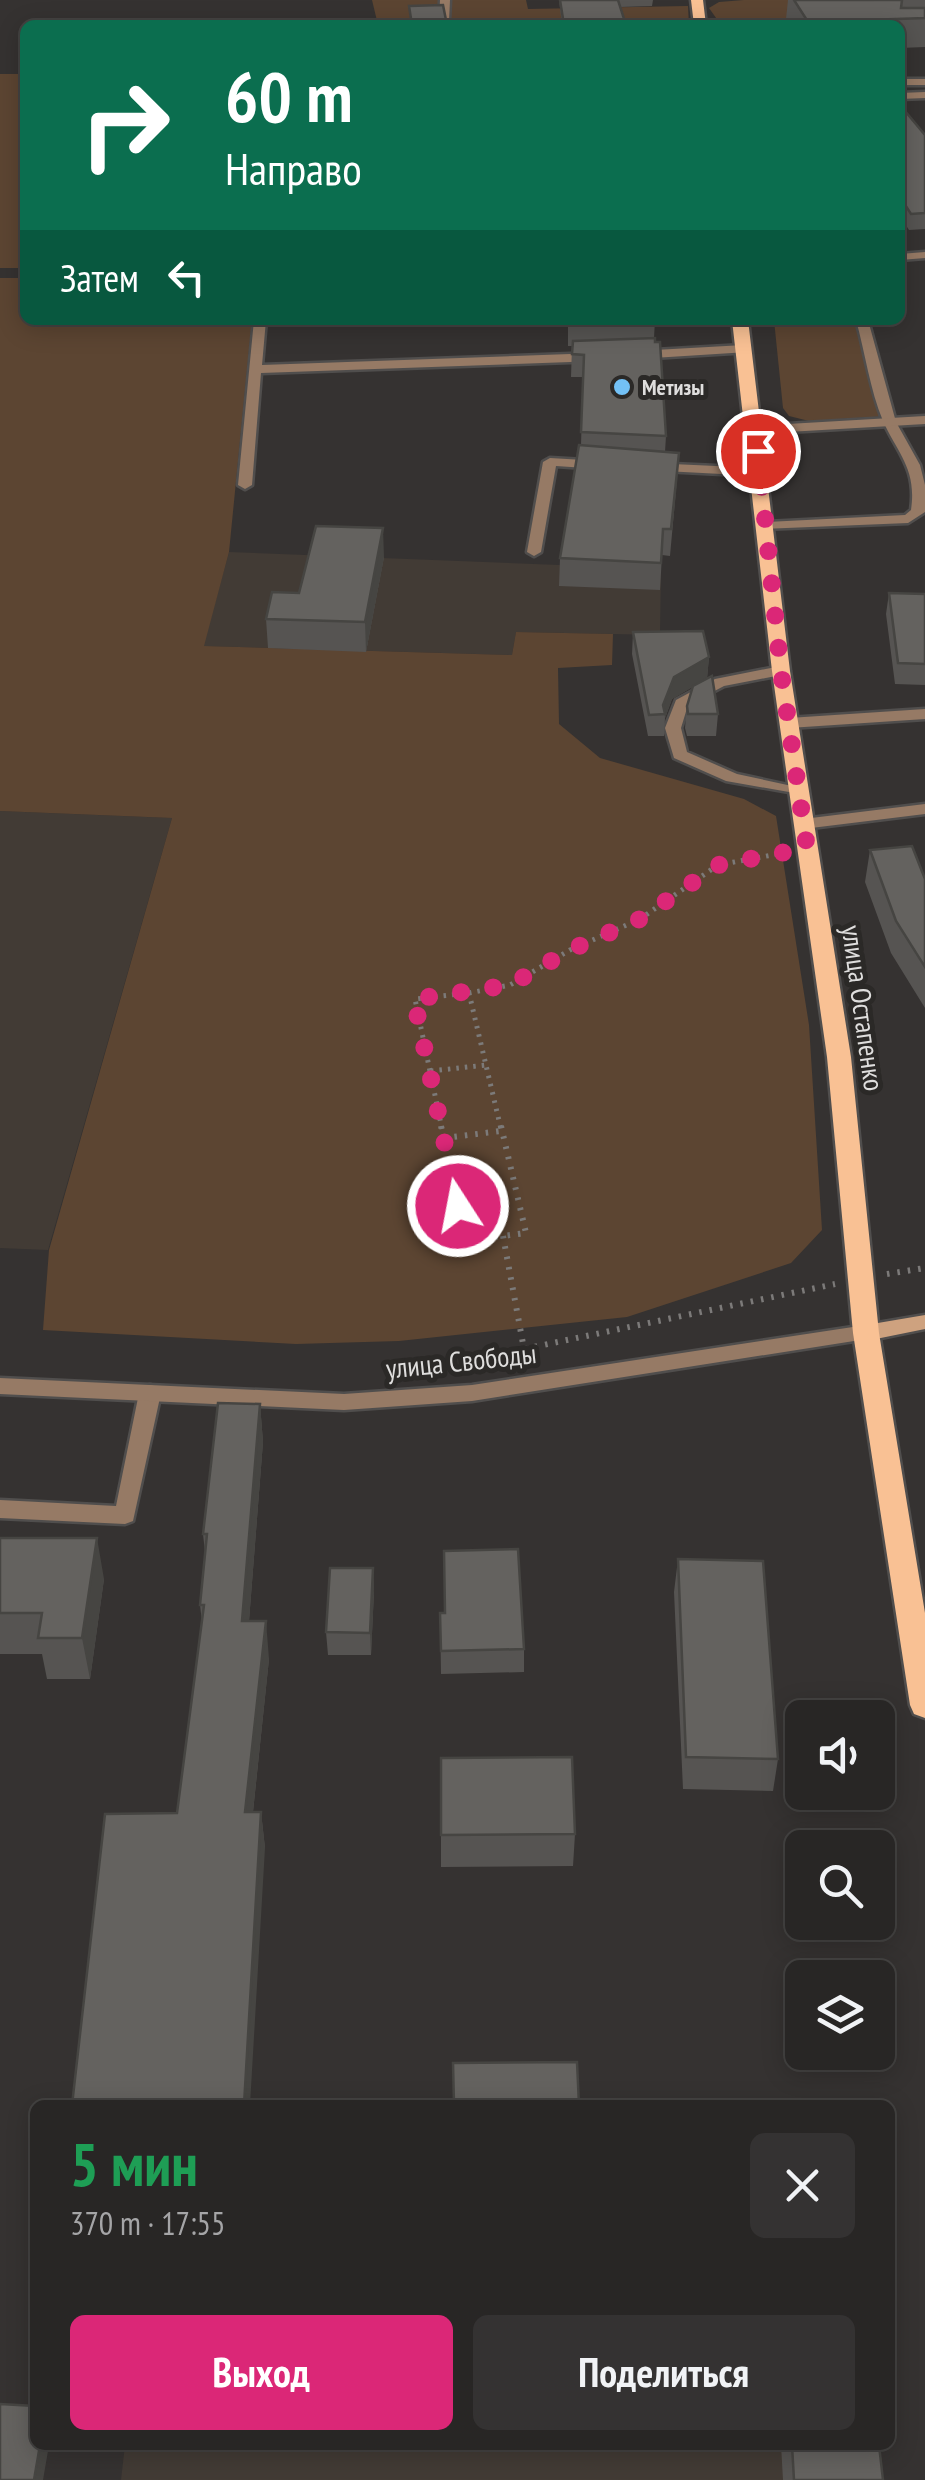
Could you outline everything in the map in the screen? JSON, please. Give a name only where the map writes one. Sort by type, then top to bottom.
[{"type":"main road","name":"улица Остапенко","points":[[741,325],[781,672],[839,1057],[866,1333],[925,1704]]},
{"type":"main road","name":"улица Свободы","points":[[866,1333],[925,1322]]},
{"type":"street","points":[[245,485],[260,325]]},
{"type":"street","points":[[767,526],[908,519],[918,512],[922,499],[901,435],[890,422],[863,325]]},
{"type":"street","points":[[628,356],[744,350]]},
{"type":"street","points":[[256,369],[609,356]]},
{"type":"street","points":[[755,430],[925,420]]},
{"type":"street","points":[[534,552],[550,462],[760,472]]},
{"type":"street","points":[[781,672],[720,682],[680,703],[673,728],[680,754],[732,778],[800,792]]},
{"type":"street","points":[[789,723],[925,714]]},
{"type":"street","points":[[803,824],[925,809]]},
{"type":"street","name":"улица Свободы","points":[[0,1386],[344,1402],[472,1393],[866,1333]]},
{"type":"street","points":[[0,1509],[126,1515],[150,1393]]},
{"type":"path","points":[[470,993],[526,1233],[465,1240],[414,999],[510,985],[570,950],[640,919],[718,865],[807,848]]},
{"type":"path","points":[[431,1071],[486,1065]]},
{"type":"path","points":[[444,1138],[501,1131]]},
{"type":"path","points":[[502,1236],[524,1349],[860,1278]]},
{"type":"shaded area","points":[[372,0],[526,0],[528,9],[688,6],[689,20],[377,20]]},
{"type":"shaded area","points":[[806,0],[787,20],[717,20],[709,8],[719,2]]},
{"type":"shaded area","points":[[0,74],[20,74],[20,268],[0,268]]},
{"type":"shaded area","points":[[0,278],[20,278],[20,325],[252,325],[229,552],[204,646],[512,655],[516,632],[613,634],[612,665],[558,668],[559,724],[600,758],[744,799],[776,816],[809,1025],[822,1230],[791,1263],[627,1317],[399,1341],[296,1344],[43,1330],[49,1250],[172,818],[0,811]]},
{"type":"shaded area","points":[[775,325],[861,325],[888,416],[809,421],[789,416],[783,408]]},
{"type":"shaded area","points":[[229,552],[661,569],[660,635],[516,632],[512,655],[203,646]]},
{"type":"shaded area","points":[[0,811],[172,818],[48,1250],[0,1248]]},
{"type":"shaded area","points":[[124,2450],[866,2450],[869,2480],[121,2480]]},
{"type":"building","points":[[560,0],[618,0],[624,20],[563,20]]},
{"type":"building","points":[[794,0],[902,0],[901,8],[925,8],[925,18],[807,20]]},
{"type":"building","points":[[443,5],[446,20],[411,20],[409,6]]},
{"type":"building","points":[[905,111],[925,135],[925,213],[911,214],[905,205]]},
{"type":"building","points":[[655,338],[655,342],[660,342],[666,436],[581,432],[584,355],[572,354],[573,341]]},
{"type":"building","points":[[579,445],[679,453],[671,529],[663,529],[661,563],[560,558]]},
{"type":"building","points":[[316,526],[383,528],[365,622],[266,619],[272,592],[299,593]]},
{"type":"building","points":[[889,593],[925,594],[925,664],[898,663]]},
{"type":"building","points":[[703,631],[709,657],[674,677],[663,705],[665,714],[649,715],[633,632]]},
{"type":"building","points":[[712,676],[718,714],[688,714],[693,686]]},
{"type":"building","points":[[912,846],[925,879],[925,967],[896,921],[870,850]]},
{"type":"building","points":[[218,1403],[260,1404],[242,1621],[266,1621],[245,1812],[261,1812],[244,2100],[73,2100],[105,1814],[177,1813],[204,1605],[200,1605],[207,1534],[203,1534]]},
{"type":"building","points":[[0,1538],[97,1538],[82,1638],[38,1638],[42,1613],[0,1613]]},
{"type":"building","points":[[518,1549],[524,1649],[441,1651],[444,1551]]},
{"type":"building","points":[[678,1559],[763,1561],[778,1759],[686,1757]]},
{"type":"building","points":[[330,1568],[373,1568],[370,1633],[326,1632]]},
{"type":"building","points":[[572,1757],[575,1834],[441,1835],[441,1758]]},
{"type":"building","points":[[577,2062],[579,2100],[454,2100],[453,2063]]},
{"type":"building","points":[[0,2404],[30,2406],[30,2450],[39,2450],[34,2480],[0,2480]]},
{"type":"building","points":[[792,2450],[880,2450],[883,2480],[794,2480]]},
{"type":"place","name":"Метизы","points":[[622,387]]},
{"type":"route","points":[[458,1206],[414,999],[510,985],[570,950],[640,919],[718,865],[807,848],[781,672],[758,451]]}]
